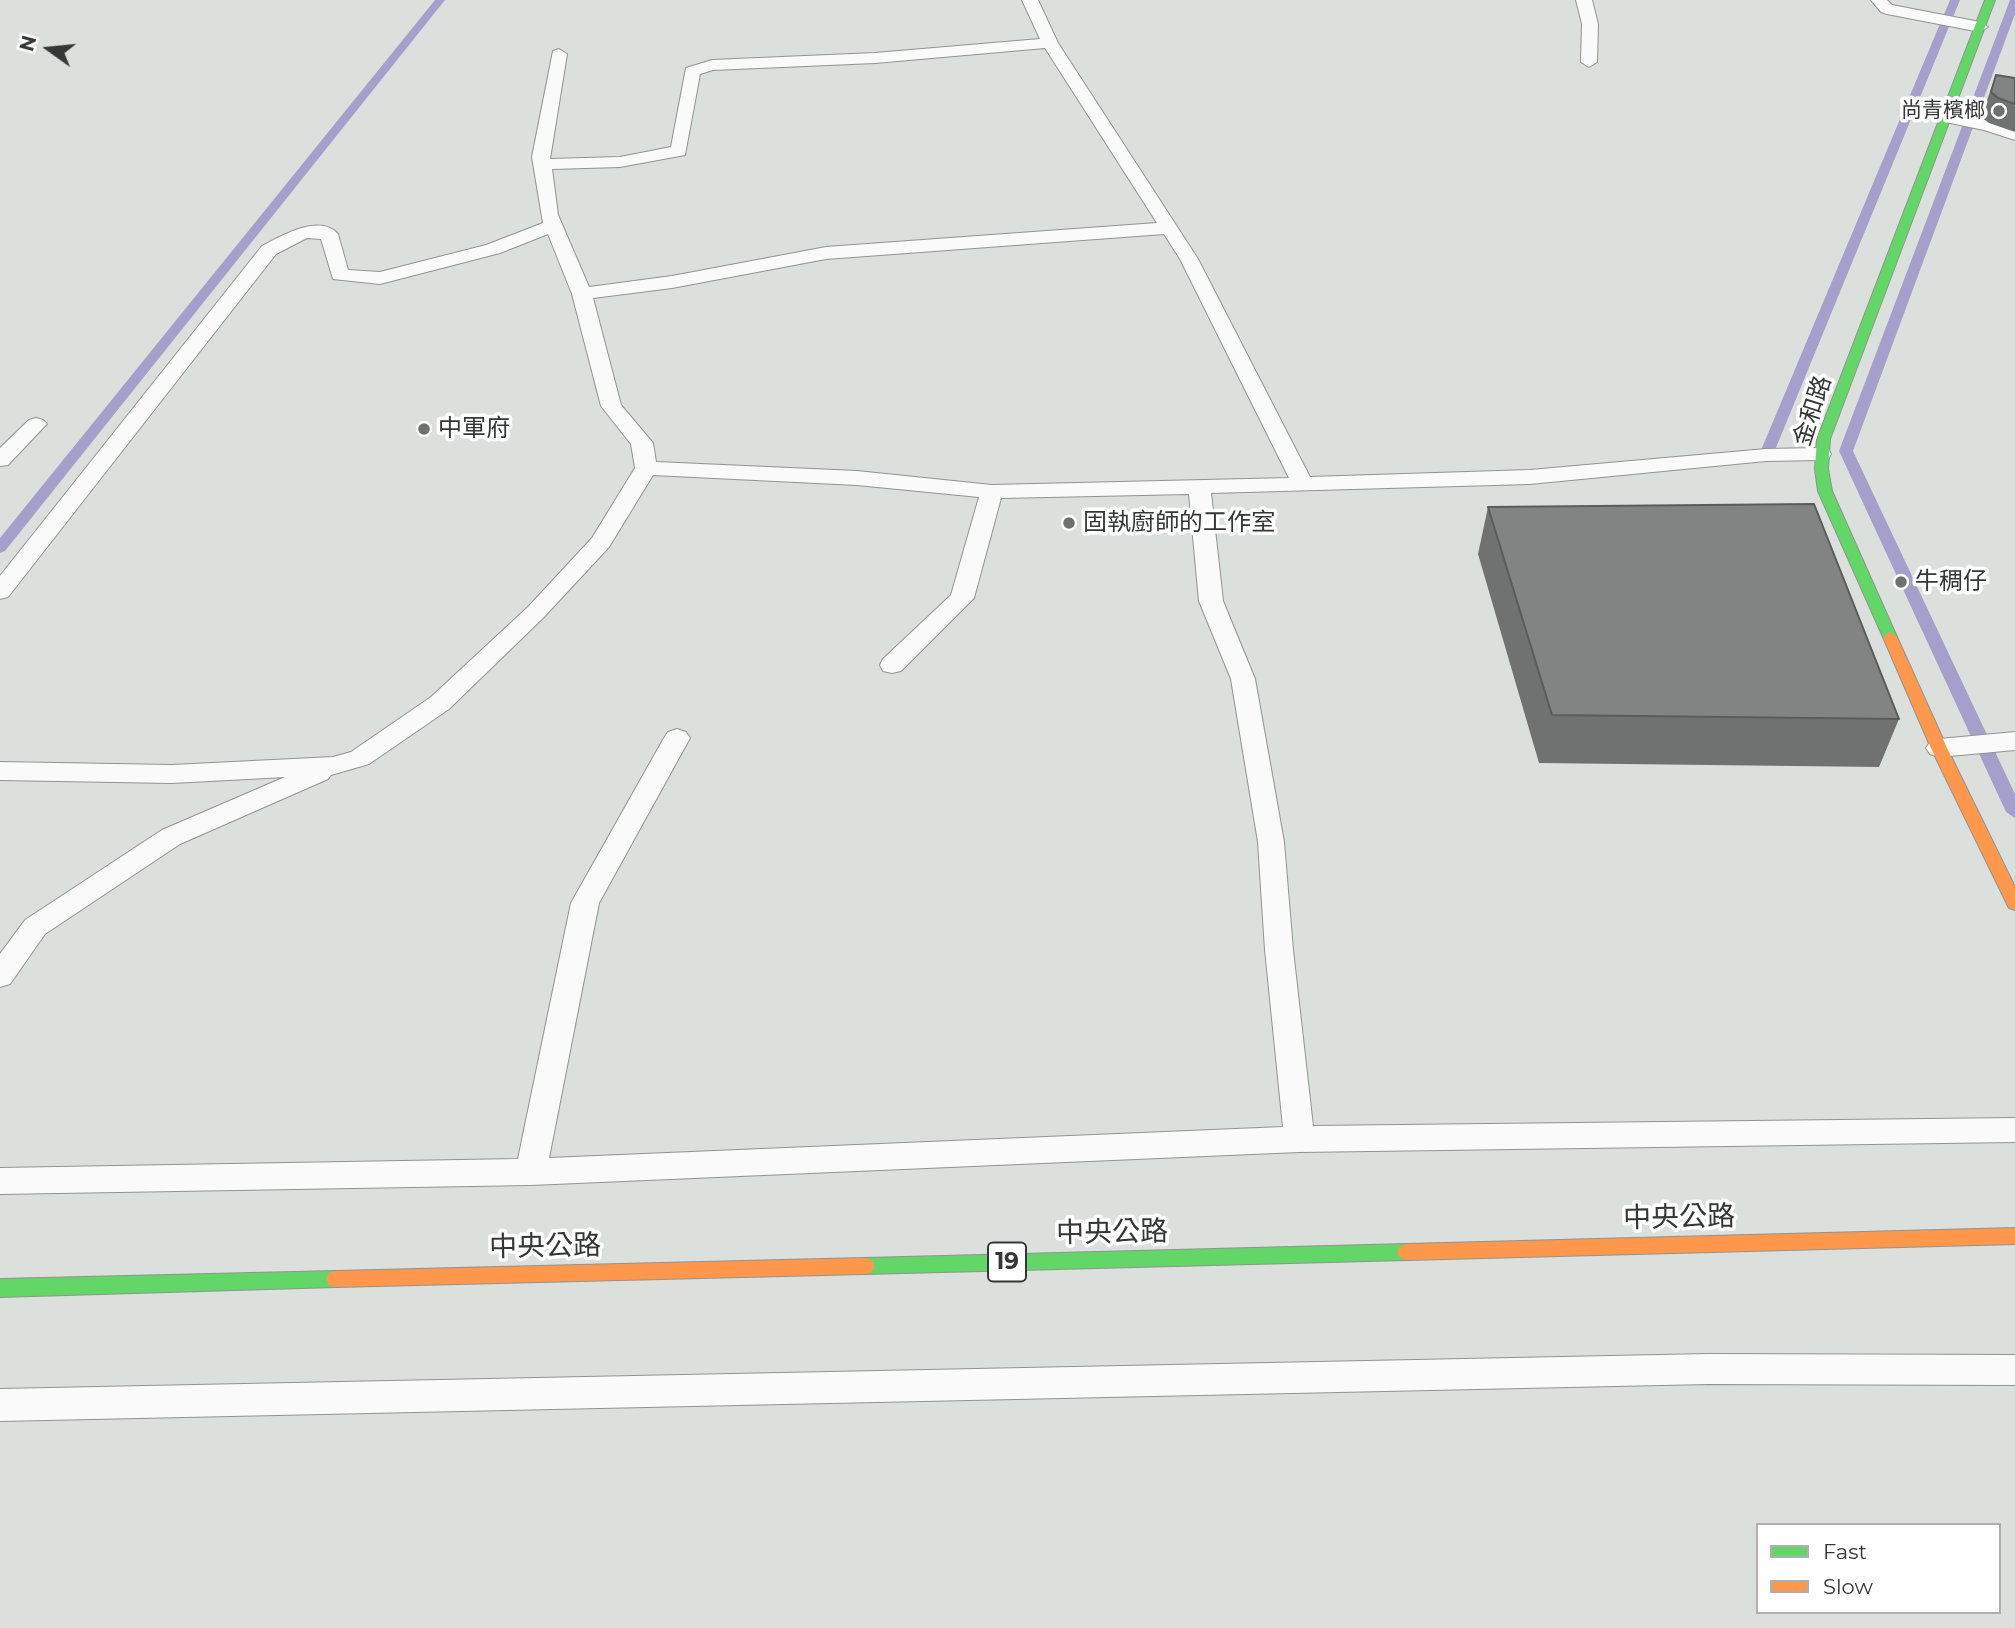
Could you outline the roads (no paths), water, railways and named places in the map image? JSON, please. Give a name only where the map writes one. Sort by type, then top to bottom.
[{"type":"street","name":"金和路","points":[[1990,0],[1825,432],[1820,454],[1820,474],[1825,491],[1939,748],[2015,904]]},
{"type":"street","points":[[1945,115],[1989,123],[2015,132]]},
{"type":"street","name":"中央公路","points":[[0,1288],[2015,1236]]},
{"type":"lane","points":[[1030,0],[1050,43],[1189,259],[1303,484]]},
{"type":"lane","points":[[1584,0],[1590,23],[1589,62]]},
{"type":"lane","points":[[1879,0],[1887,9],[1980,27]]},
{"type":"lane","points":[[542,164],[620,162],[679,151],[692,71],[712,65],[875,58],[1050,43]]},
{"type":"lane","points":[[0,976],[35,927],[170,837],[333,766],[360,758],[440,704],[536,612],[601,542],[646,468],[642,443],[611,406],[582,294],[549,215],[542,164],[559,54]]},
{"type":"lane","points":[[0,592],[269,250],[304,232],[329,234],[340,275],[380,278],[493,249],[554,225]]},
{"type":"lane","points":[[582,294],[672,282],[826,253],[1170,228]]},
{"type":"lane","points":[[0,460],[36,424]]},
{"type":"lane","points":[[646,468],[857,478],[992,492],[1530,477],[1766,455],[1820,454]]},
{"type":"lane","points":[[1200,488],[1199,506],[1212,600],[1243,679],[1271,842],[1279,950],[1299,1139]]},
{"type":"lane","points":[[892,665],[962,598],[992,492]]},
{"type":"lane","points":[[531,1172],[585,903],[677,738]]},
{"type":"lane","points":[[1939,748],[2015,741]]},
{"type":"lane","points":[[0,771],[172,774],[333,766]]},
{"type":"lane","points":[[0,1181],[531,1172],[1299,1139],[2015,1130]]},
{"type":"lane","points":[[0,1405],[1708,1369],[2015,1370]]},
{"type":"waterway","points":[[0,548],[440,0]]},
{"type":"waterway","points":[[1766,455],[1955,0]]},
{"type":"waterway","points":[[2015,0],[1846,451],[2015,812]]},
{"type":"place","name":"尚青檳榔","points":[[1999,111]]},
{"type":"place","name":"中軍府","points":[[424,429]]},
{"type":"place","name":"固執廚師的工作室","points":[[1069,523]]},
{"type":"place","name":"牛稠仔","points":[[1901,582]]}]
